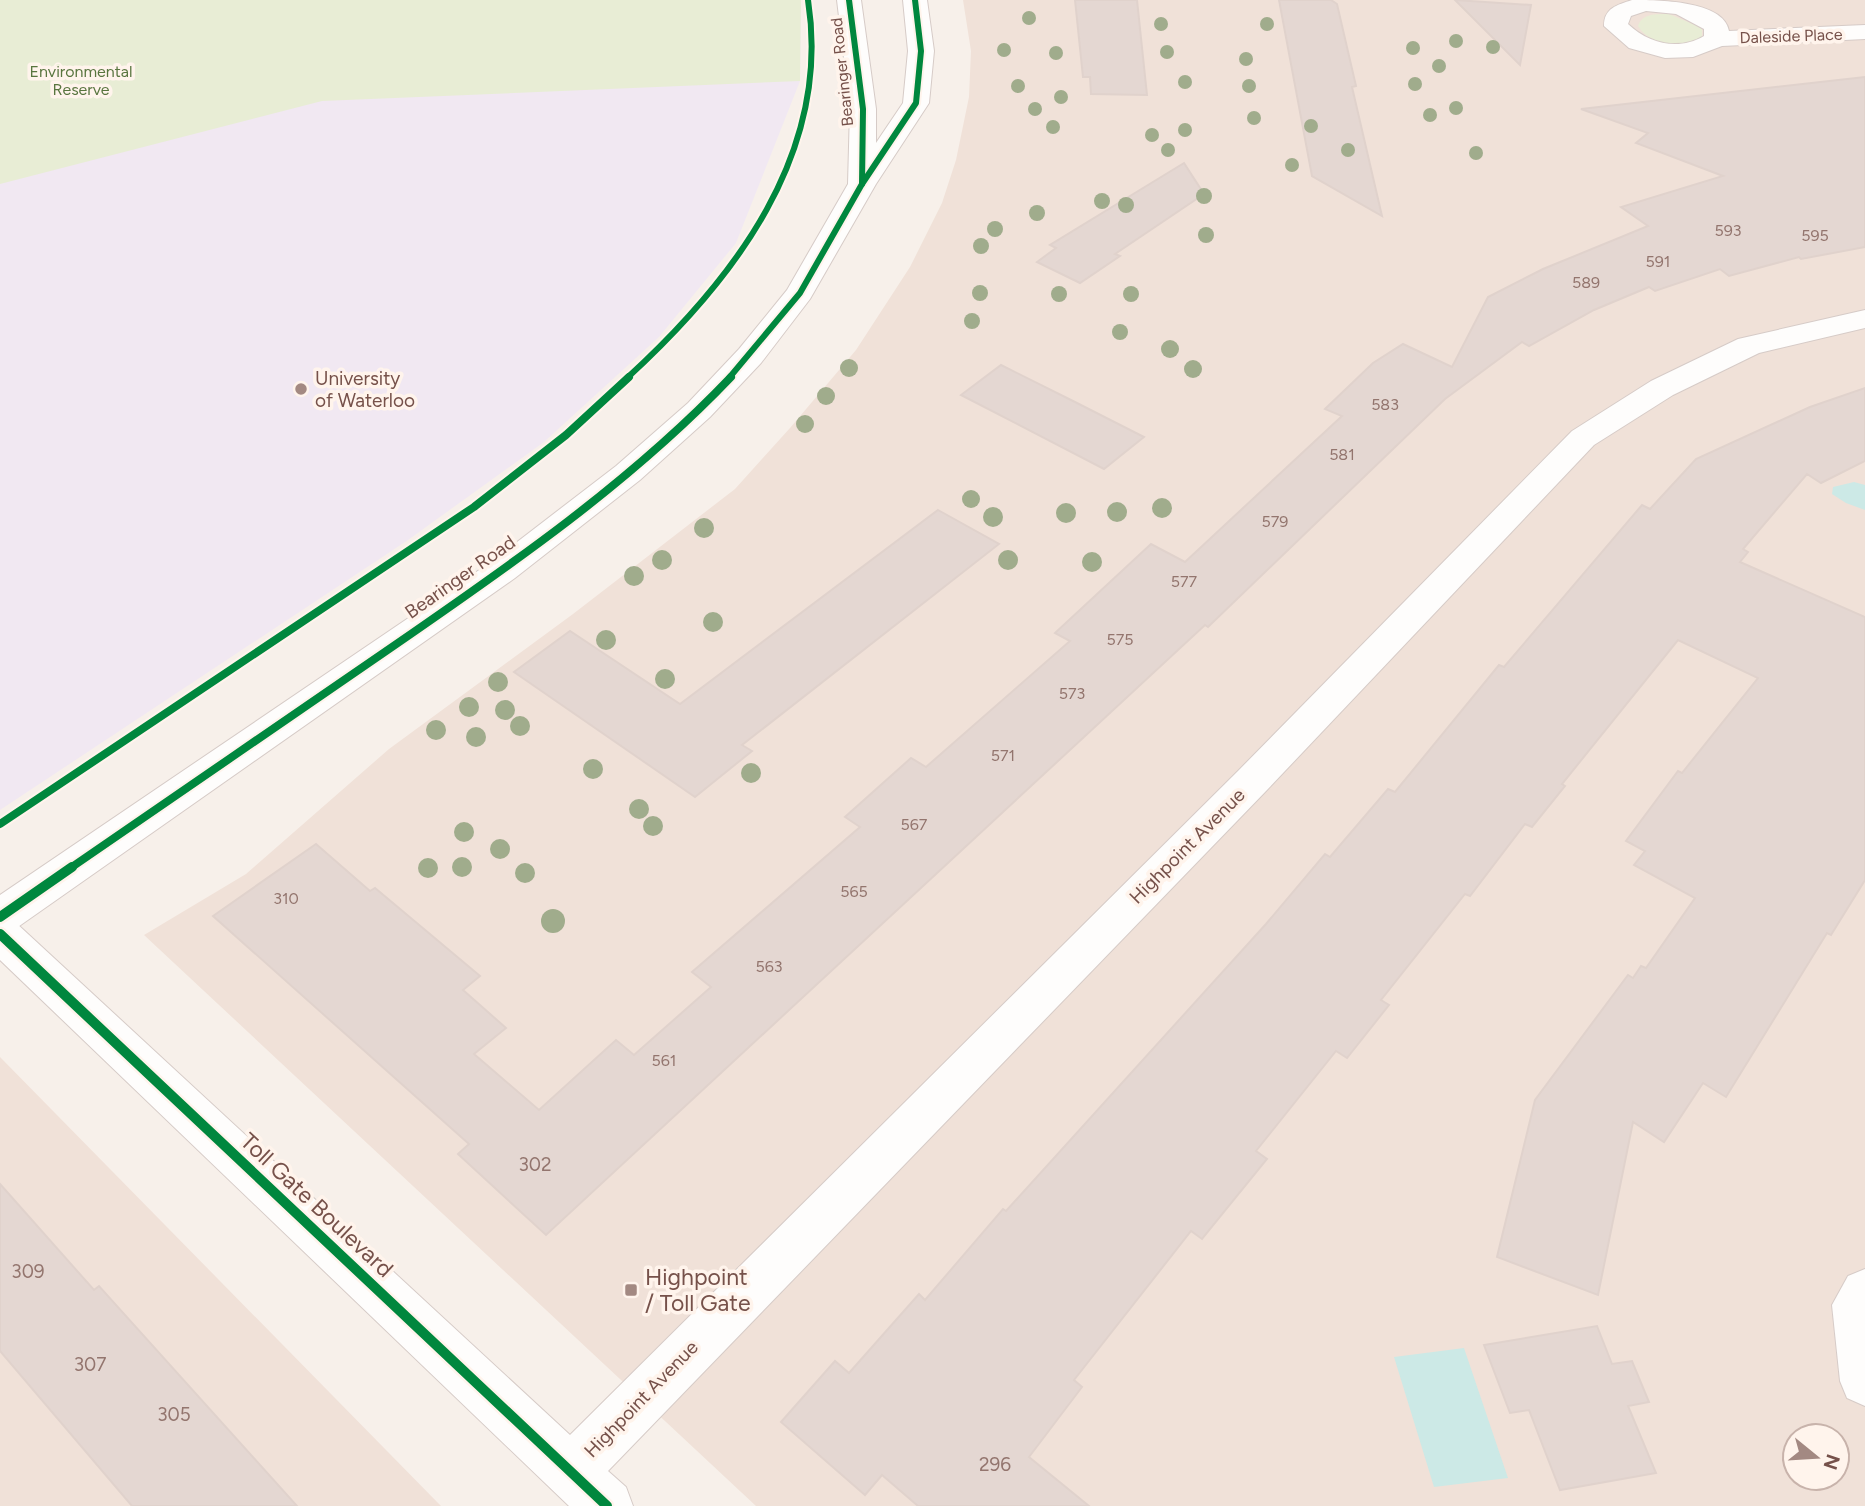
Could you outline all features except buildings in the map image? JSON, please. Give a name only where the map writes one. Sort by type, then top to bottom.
[{"type":"street","name":"Bearinger Road","points":[[849,0],[863,109],[862,184]]},
{"type":"street","name":"Bearinger Road","points":[[0,917],[503,570],[628,473],[699,410],[750,356],[800,293],[862,184],[916,103],[922,51],[915,0]]},
{"type":"street","name":"Daleside Place","points":[[1717,39],[1865,32]]},
{"type":"street","name":"Highpoint Avenue","points":[[571,1471],[1252,781],[1583,438],[1662,388],[1749,346],[1865,319]]},
{"type":"street","name":"Toll Gate Boulevard","points":[[0,934],[607,1506]]},
{"type":"street","points":[[1865,1292],[1857,1305],[1865,1381]]},
{"type":"shaded area","name":"University of Waterloo","points":[[0,0],[801,0],[800,81],[736,243],[659,337],[544,442],[408,540],[0,810]]},
{"type":"shaded area","points":[[963,0],[1865,0],[1865,1506],[756,1506],[144,935],[246,874],[389,749],[573,614],[735,489],[856,350],[910,267],[942,203],[956,160],[969,97],[971,51]]},
{"type":"shaded area","points":[[0,1057],[441,1506],[0,1506]]},
{"type":"green space","name":"Environmental Reserve","points":[[0,0],[801,0],[800,81],[322,101],[0,184]]},
{"type":"green space","points":[[1669,14],[1702,28],[1702,38],[1686,44],[1667,44],[1650,38],[1638,26],[1646,16]]},
{"type":"water","points":[[1854,482],[1865,485],[1865,510],[1832,494],[1833,487]]},
{"type":"water","points":[[1464,1348],[1508,1478],[1434,1487],[1394,1357]]},
{"type":"cycle path","points":[[0,824],[474,507],[566,435],[671,338],[746,243],[776,197],[796,149],[810,94],[814,38],[808,0]]},
{"type":"cycle path","points":[[849,0],[863,109],[862,184]]},
{"type":"cycle path","points":[[0,917],[503,570],[628,473],[699,410],[750,356],[800,293],[862,184],[916,103],[921,51],[915,0]]},
{"type":"cycle path","points":[[0,934],[607,1506]]},
{"type":"place","name":"University of Waterloo","points":[[301,389]]},
{"type":"place","name":"Highpoint / Toll Gate","points":[[631,1290]]}]
